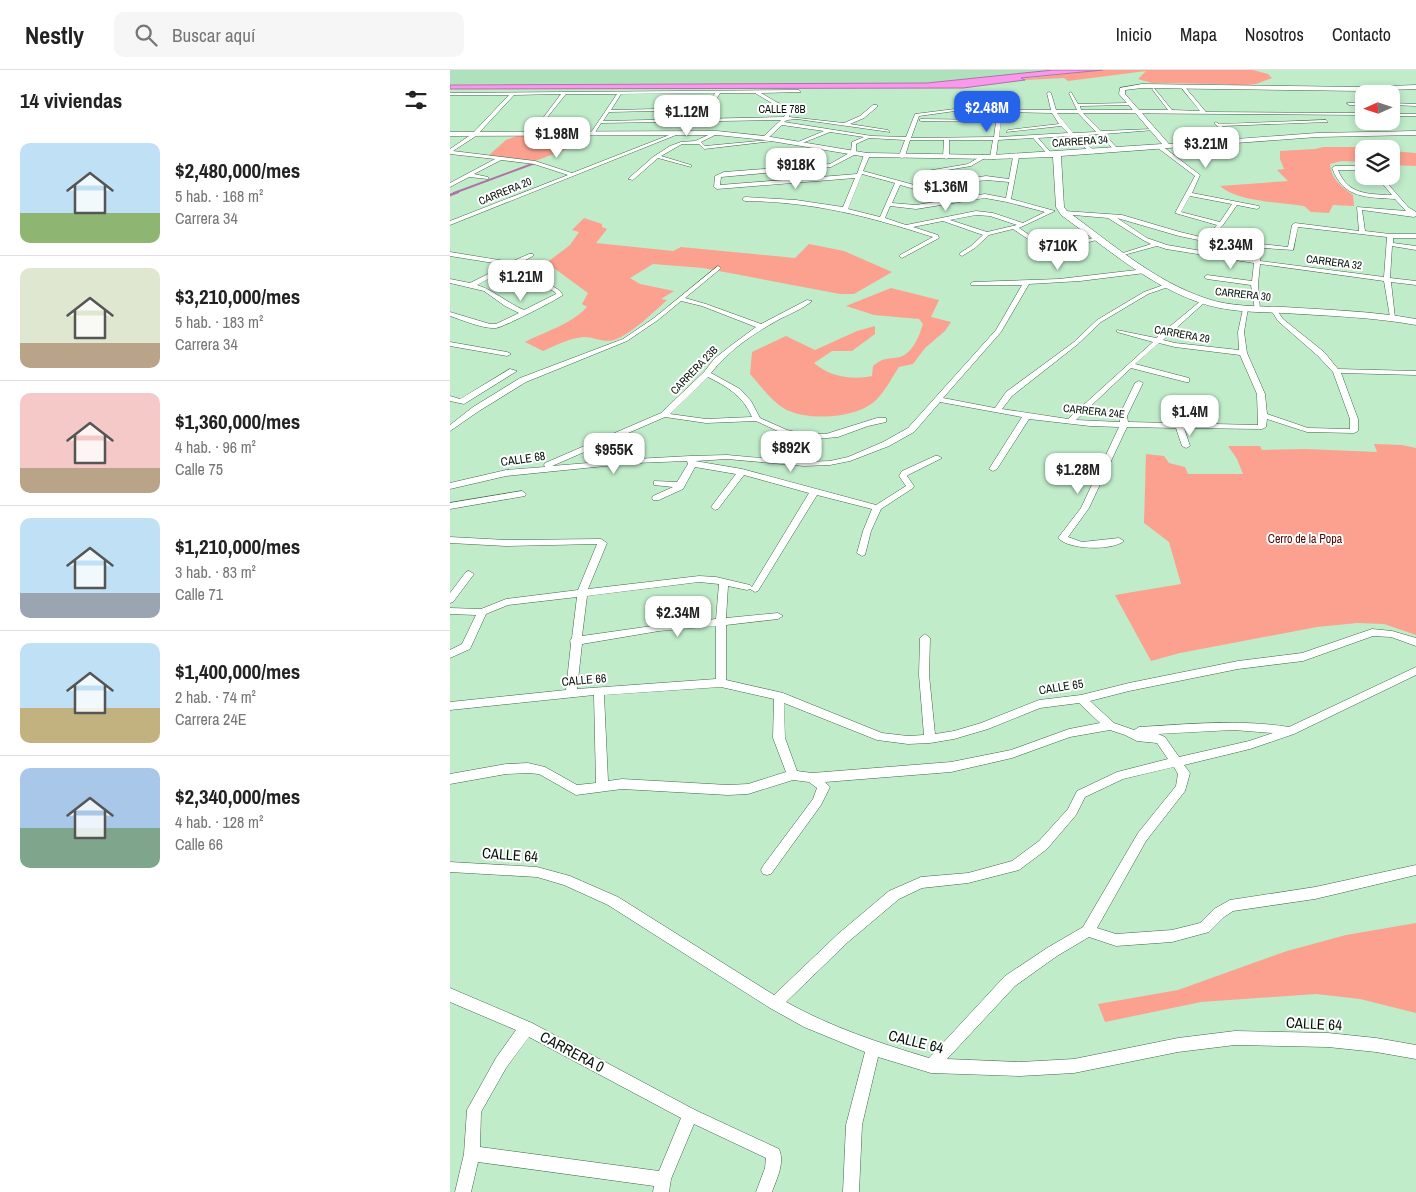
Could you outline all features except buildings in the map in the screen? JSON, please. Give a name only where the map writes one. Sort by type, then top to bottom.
[{"type":"street","points":[[1182,87],[1204,112],[1235,141]]},
{"type":"street","points":[[1221,224],[1178,213],[1198,178],[1197,174],[1163,146],[1121,92],[1126,88],[1416,87]]},
{"type":"street","points":[[1154,89],[1171,112]]},
{"type":"street","points":[[450,94],[799,91]]},
{"type":"street","points":[[708,109],[718,92]]},
{"type":"street","points":[[757,92],[777,104],[791,106],[786,118],[765,138]]},
{"type":"street","points":[[1049,93],[1054,113],[1062,124],[1070,134],[1093,152]]},
{"type":"street","points":[[1071,93],[1080,112],[1116,150]]},
{"type":"street","points":[[450,101],[458,94]]},
{"type":"street","points":[[450,152],[475,134],[512,94]]},
{"type":"street","points":[[533,134],[564,94]]},
{"type":"street","points":[[592,133],[619,94]]},
{"type":"street","points":[[1077,105],[1130,104]]},
{"type":"street","points":[[1349,104],[1355,104]]},
{"type":"street","points":[[1400,104],[1416,105]]},
{"type":"street","points":[[800,143],[862,118],[875,106]]},
{"type":"street","points":[[607,111],[657,110]]},
{"type":"street","points":[[902,156],[916,115],[955,110],[984,110]]},
{"type":"street","points":[[994,157],[1000,111],[1006,110],[1054,113],[1355,114]]},
{"type":"street","points":[[1400,115],[1416,116]]},
{"type":"street","name":"CALLE 78B","points":[[600,122],[813,119],[860,129],[909,136]]},
{"type":"street","points":[[915,120],[999,121]]},
{"type":"street","points":[[1218,125],[1326,121]]},
{"type":"street","points":[[781,123],[872,137],[909,136],[947,139],[997,135],[1062,124]]},
{"type":"street","points":[[997,135],[1034,136],[1152,130]]},
{"type":"street","points":[[631,179],[670,147],[686,142],[696,142],[717,133]]},
{"type":"street","name":"CARRERA 34","points":[[450,134],[717,133],[780,140],[867,155],[1016,157],[1326,134],[1416,133]]},
{"type":"street","points":[[676,134],[686,142]]},
{"type":"street","name":"CARRERA 20","points":[[450,223],[676,134]]},
{"type":"street","points":[[1034,136],[1054,155],[1062,210]]},
{"type":"street","points":[[872,137],[854,142],[854,153],[831,165],[720,175],[716,187],[858,174],[923,188],[986,178],[1012,181]]},
{"type":"street","points":[[946,157],[947,139]]},
{"type":"street","points":[[633,152],[670,147],[704,148],[780,140]]},
{"type":"street","points":[[696,142],[704,148]]},
{"type":"street","points":[[450,152],[535,163],[573,175]]},
{"type":"street","points":[[846,208],[867,155]]},
{"type":"street","points":[[658,157],[690,166]]},
{"type":"street","points":[[924,172],[969,165],[983,157]]},
{"type":"street","points":[[1008,200],[1016,157]]},
{"type":"street","points":[[450,185],[499,158]]},
{"type":"street","points":[[1355,168],[1335,168],[1349,190],[1358,195],[1396,197]]},
{"type":"street","points":[[468,175],[486,178]]},
{"type":"street","points":[[882,218],[898,183]]},
{"type":"street","points":[[1386,185],[1415,216]]},
{"type":"street","points":[[1188,194],[1257,207]]},
{"type":"street","points":[[889,204],[916,207],[978,196],[1008,200],[1050,212]]},
{"type":"street","points":[[745,199],[797,200],[846,208],[936,236],[936,238],[902,256]]},
{"type":"street","points":[[1206,240],[1221,224],[1235,203]]},
{"type":"street","points":[[1362,232],[1359,208],[1415,216]]},
{"type":"street","points":[[962,254],[987,234],[1023,225],[1050,212],[1062,210],[1135,220],[1206,240],[1260,248],[1291,249],[1295,225],[1390,236],[1416,236]]},
{"type":"street","name":"CARRERA 30","points":[[1062,210],[1097,239],[1144,271],[1184,294],[1203,301],[1246,309],[1393,317],[1416,322]]},
{"type":"street","points":[[907,226],[984,213],[1023,225]]},
{"type":"street","name":"CARRERA 32","points":[[1108,215],[1156,244],[1204,255],[1416,283]]},
{"type":"street","points":[[943,219],[987,234]]},
{"type":"street","points":[[1014,227],[1049,251],[1097,239]]},
{"type":"street","points":[[1390,236],[1387,279],[1393,317]]},
{"type":"street","points":[[1122,255],[1156,244]]},
{"type":"street","points":[[1390,244],[1416,248]]},
{"type":"street","points":[[1257,309],[1253,283],[1260,248]]},
{"type":"street","points":[[450,254],[510,264],[560,295],[506,323],[494,326],[450,314]]},
{"type":"street","points":[[450,291],[531,255]]},
{"type":"street","points":[[450,430],[476,409],[523,380],[625,340],[656,319],[718,268]]},
{"type":"street","points":[[973,284],[1026,284],[1087,279],[1144,271]]},
{"type":"street","points":[[1207,278],[1253,283]]},
{"type":"street","points":[[450,281],[486,290],[507,305],[525,312]]},
{"type":"street","name":"CALLE 68","points":[[450,486],[506,473],[536,470],[691,461],[727,457],[804,464],[830,463],[868,452],[912,430],[999,331],[1026,284]]},
{"type":"street","points":[[997,410],[1009,394],[1076,343],[1099,321],[1146,293],[1169,285]]},
{"type":"street","points":[[680,299],[704,305],[761,327]]},
{"type":"street","name":"CARRERA 23B","points":[[536,470],[664,415],[731,348],[761,327],[809,301]]},
{"type":"street","points":[[1071,420],[1156,341],[1203,301]]},
{"type":"street","points":[[1246,309],[1240,332],[1243,353],[1262,394],[1263,415],[1306,430],[1354,431],[1354,419],[1336,371],[1321,354],[1280,320],[1274,310]]},
{"type":"street","name":"CARRERA 29","points":[[1119,331],[1156,341],[1199,349],[1243,353]]},
{"type":"street","points":[[450,344],[508,354]]},
{"type":"street","points":[[1130,365],[1186,380]]},
{"type":"street","points":[[450,398],[462,402],[513,371]]},
{"type":"street","points":[[1336,371],[1416,373]]},
{"type":"street","points":[[707,374],[732,385],[750,402],[757,419]]},
{"type":"street","points":[[1119,542],[1075,544],[1067,542],[1063,538],[1084,508],[1124,426],[1123,416],[1139,383]]},
{"type":"street","name":"CARRERA 24E","points":[[940,400],[1027,416],[1124,426],[1262,427],[1263,415]]},
{"type":"street","points":[[664,415],[706,421],[757,419],[780,429],[816,438],[833,435],[883,420]]},
{"type":"street","points":[[993,469],[1027,416]]},
{"type":"street","points":[[1179,426],[1186,446]]},
{"type":"street","points":[[862,553],[867,531],[878,508],[909,488],[910,486],[903,476],[905,473],[938,458]]},
{"type":"street","points":[[656,498],[681,488],[691,461]]},
{"type":"street","name":"CALLE 68","points":[[691,461],[742,472],[878,508]]},
{"type":"street","points":[[715,507],[742,472]]},
{"type":"street","points":[[658,483],[681,488]]},
{"type":"street","points":[[450,611],[482,612],[506,602],[698,579],[751,588],[814,492]]},
{"type":"street","points":[[450,506],[522,494]]},
{"type":"street","points":[[450,540],[506,543],[598,541],[602,543],[582,593],[575,641],[571,694]]},
{"type":"street","points":[[450,600],[469,574]]},
{"type":"street","points":[[721,683],[721,621],[724,582]]},
{"type":"street","points":[[452,653],[466,646],[482,612]]},
{"type":"street","points":[[575,641],[659,628],[778,616]]},
{"type":"street","name":"CALLE 65","points":[[721,683],[779,696],[881,737],[908,740],[930,739],[954,736],[1040,704],[1081,699],[1129,686],[1238,665],[1303,657],[1372,632],[1381,632],[1416,642]]},
{"type":"street","points":[[925,638],[924,675],[930,739]]},
{"type":"street","points":[[776,1003],[843,938],[894,895],[921,883],[968,878],[1015,866],[1043,845],[1072,812],[1081,794],[1121,776],[1250,745],[1290,732],[1416,670]]},
{"type":"street","name":"CALLE 66","points":[[450,706],[599,691],[721,683]]},
{"type":"street","points":[[599,691],[602,787]]},
{"type":"street","points":[[779,696],[778,738],[792,775]]},
{"type":"street","points":[[931,1066],[1010,981],[1088,930],[1142,837],[1182,788],[1184,773],[1161,740],[1137,737],[1129,732],[1110,726],[1081,699]]},
{"type":"street","points":[[450,780],[506,769],[528,768],[541,770],[576,790],[622,784],[728,790],[748,789],[792,775],[812,778],[951,767],[1012,754],[1069,734],[1110,726]]},
{"type":"street","points":[[1129,732],[1243,726],[1267,727],[1290,732]]},
{"type":"street","points":[[767,870],[817,802],[824,787],[812,778]]},
{"type":"street","name":"CALLE 64","points":[[450,867],[537,872],[566,880],[613,901],[809,1022],[874,1048],[931,1066],[1020,1070],[1074,1066],[1178,1045],[1235,1038],[1328,1040],[1376,1044],[1416,1052]]},
{"type":"street","points":[[1088,930],[1116,940],[1172,936],[1204,928],[1219,913],[1230,906],[1315,893],[1416,870]]},
{"type":"street","name":"CARRERA 0","points":[[450,995],[527,1028],[690,1115],[774,1154],[773,1168],[764,1192]]},
{"type":"street","points":[[463,1192],[472,1154],[474,1110],[501,1062],[527,1028]]},
{"type":"street","points":[[851,1192],[854,1124],[874,1048]]},
{"type":"street","points":[[472,1154],[662,1185],[690,1115]]},
{"type":"shaded area","points":[[450,70],[1053,70],[927,83],[450,84]]},
{"type":"shaded area","points":[[1053,70],[1103,70],[1021,78],[1025,80],[963,88],[450,89],[450,85],[927,83]]},
{"type":"green space","points":[[1103,70],[1253,70],[1268,74],[1272,78],[1247,85],[1248,87],[1224,84],[1152,83],[1138,79],[1146,71],[1068,81],[1064,78],[1020,79]]},
{"type":"green space","points":[[517,136],[562,136],[579,139],[580,141],[573,147],[535,161],[489,155],[506,140]]},
{"type":"green space","points":[[1323,147],[1355,147],[1355,162],[1341,161],[1330,164],[1332,174],[1353,195],[1354,206],[1333,205],[1329,213],[1311,212],[1304,206],[1237,195],[1220,186],[1288,181],[1277,170],[1284,169],[1280,159],[1280,151]]},
{"type":"green space","points":[[1400,152],[1416,153],[1416,166],[1400,165]]},
{"type":"green space","points":[[584,218],[602,224],[602,227],[607,229],[596,243],[673,251],[681,247],[795,258],[809,244],[844,251],[892,272],[854,294],[840,294],[703,268],[653,264],[630,278],[640,284],[674,291],[661,299],[667,300],[642,323],[614,340],[606,341],[584,337],[563,342],[543,351],[525,342],[573,319],[587,307],[582,304],[588,293],[551,266],[545,264],[570,245],[579,232],[572,230]]},
{"type":"green space","points":[[891,288],[939,300],[931,317],[951,322],[945,331],[925,348],[913,364],[899,367],[883,392],[869,405],[848,414],[835,416],[823,417],[799,414],[789,411],[778,404],[750,374],[752,352],[786,336],[815,350],[857,331],[875,326],[875,334],[852,351],[832,351],[814,363],[827,372],[842,376],[857,378],[872,376],[873,366],[877,363],[886,359],[900,357],[909,352],[920,334],[923,324],[919,319],[874,315],[846,306]]},
{"type":"green space","name":"Cerro de la Popa","points":[[1374,444],[1402,445],[1416,448],[1416,635],[1384,624],[1357,623],[1317,627],[1180,653],[1151,661],[1115,595],[1181,584],[1169,542],[1144,523],[1146,454],[1164,456],[1169,463],[1185,467],[1188,474],[1243,474],[1237,459],[1228,446],[1260,446],[1262,450],[1305,449],[1377,452]]},
{"type":"green space","points":[[1416,923],[1416,1013],[1360,999],[1316,994],[1201,1002],[1105,1022],[1098,1004],[1178,990],[1287,951],[1346,935]]},
{"type":"waterway","points":[[454,193],[535,163]]},
{"type":"waterway","points":[[450,195],[458,192]]}]
